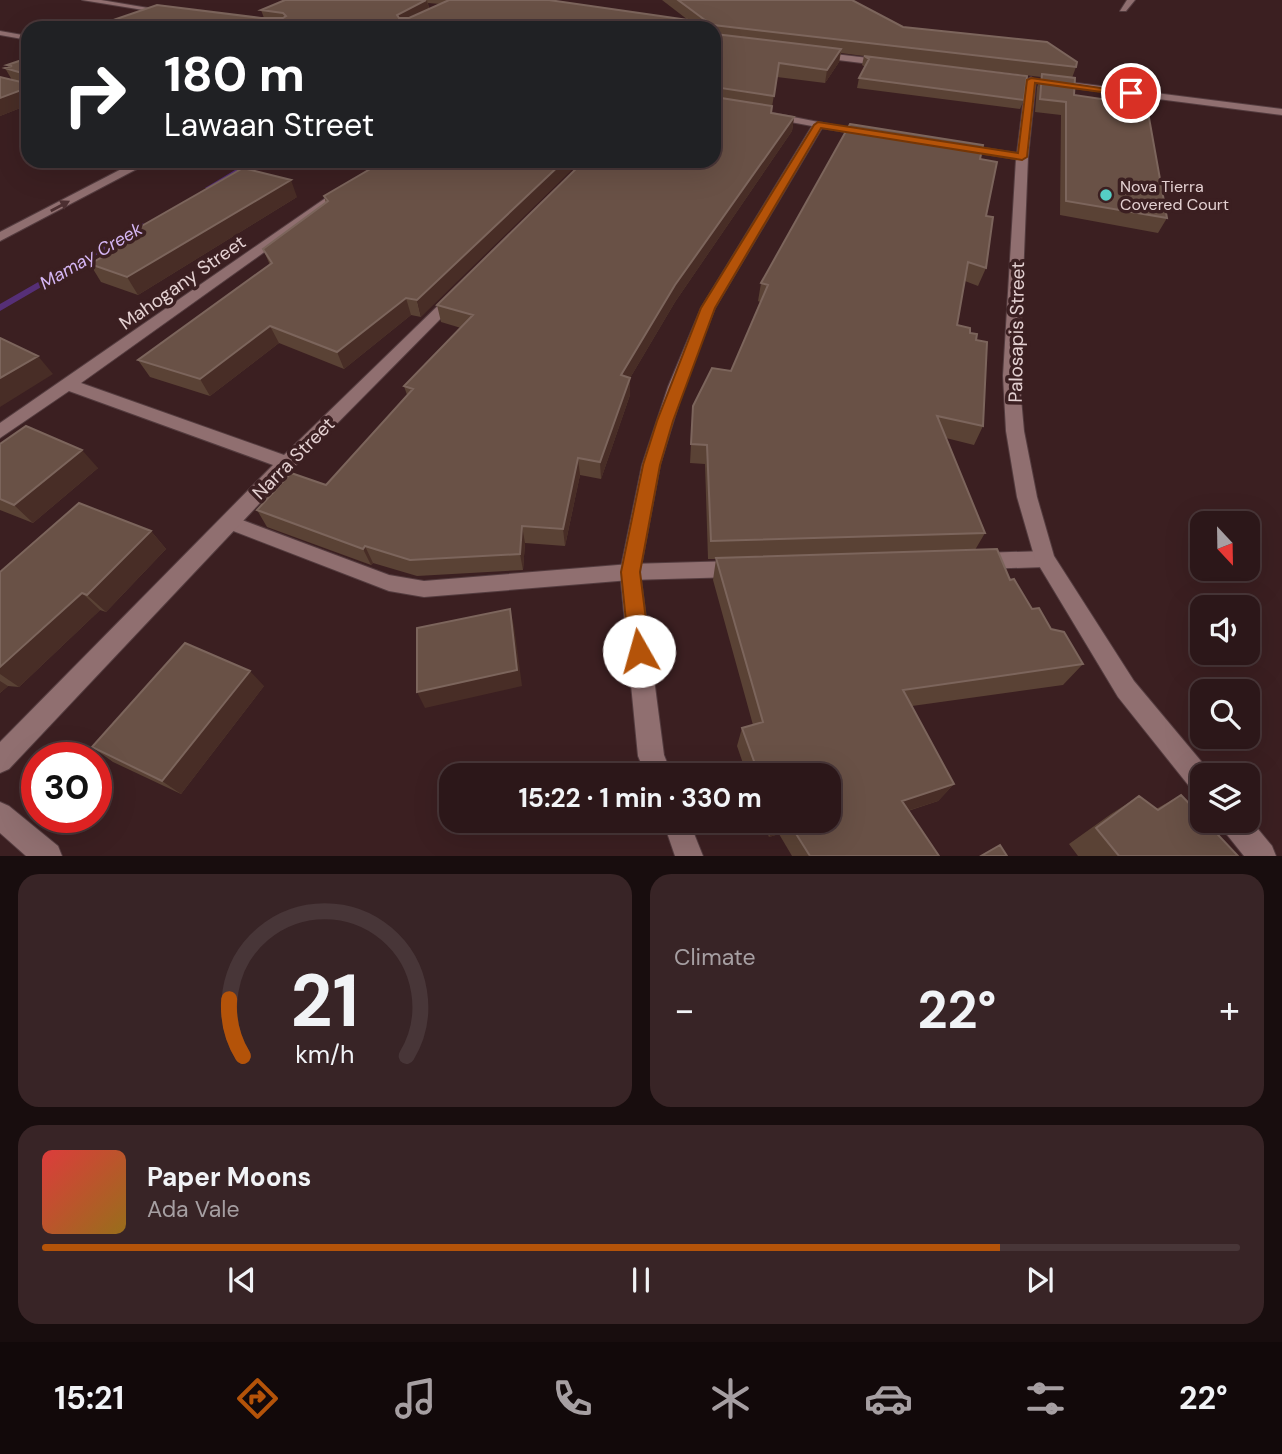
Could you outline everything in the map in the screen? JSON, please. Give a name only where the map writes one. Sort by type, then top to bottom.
[{"type":"street","points":[[86,0],[177,13]]},
{"type":"street","points":[[1123,9],[1131,0]]},
{"type":"street","points":[[0,33],[21,36]]},
{"type":"street","points":[[810,54],[893,64]]},
{"type":"street","name":"Palosapis Street","points":[[1190,767],[1126,689],[1045,559],[1027,497],[1015,431],[1011,376],[1024,80],[1282,112]]},
{"type":"street","points":[[766,115],[886,135]]},
{"type":"street","points":[[654,763],[630,572],[651,465],[677,387],[708,308],[818,125]]},
{"type":"street","points":[[941,144],[1022,157]]},
{"type":"street","points":[[0,237],[133,168]]},
{"type":"street","name":"Mahogany Street","points":[[0,432],[351,185]]},
{"type":"street","points":[[0,223],[20,227]]},
{"type":"street","name":"Narra Street","points":[[0,760],[287,463],[464,288]]},
{"type":"street","points":[[69,386],[287,463]]},
{"type":"street","points":[[0,815],[48,856]]},
{"type":"street","points":[[680,833],[689,856]]},
{"type":"street","points":[[1244,833],[1262,856]]},
{"type":"lane","points":[[229,522],[405,587],[424,589],[630,572],[755,568]]},
{"type":"lane","points":[[962,562],[1045,559]]},
{"type":"building","points":[[285,0],[426,0],[397,15],[399,18],[409,18],[449,0],[549,0],[695,21],[110,21],[157,5],[261,18],[286,16],[283,13],[261,10]]},
{"type":"building","points":[[678,0],[852,0],[903,27],[1047,42],[1077,62],[1076,67],[721,26],[721,21],[706,21]]},
{"type":"building","points":[[721,35],[841,49],[827,70],[779,63],[774,96],[721,88]]},
{"type":"building","points":[[864,56],[1027,76],[1024,100],[859,78],[869,59]]},
{"type":"building","points":[[21,60],[21,73],[5,68],[12,66],[7,65]]},
{"type":"building","points":[[1042,74],[1075,78],[1074,95],[1135,104],[1148,112],[1167,218],[1066,201],[1066,102],[1040,99]]},
{"type":"building","points":[[0,77],[21,82],[21,90],[0,98]]},
{"type":"building","points":[[721,98],[772,106],[771,113],[794,117],[675,285],[621,375],[630,378],[600,462],[578,458],[563,529],[522,526],[520,554],[410,560],[365,546],[363,549],[257,510],[291,473],[326,485],[413,389],[404,386],[473,315],[437,305],[577,168],[721,168]]},
{"type":"building","points":[[850,124],[983,145],[980,159],[997,162],[986,216],[993,217],[986,268],[968,262],[957,325],[970,328],[970,333],[977,334],[976,340],[987,342],[983,426],[937,416],[985,533],[711,541],[707,445],[691,444],[693,406],[712,368],[731,371],[768,285],[761,283]]},
{"type":"building","points":[[243,168],[291,180],[127,277],[90,264],[142,234],[133,231]]},
{"type":"building","points":[[372,168],[557,168],[417,300],[406,298],[337,352],[270,326],[200,379],[138,360],[272,263],[263,249],[328,201],[324,196]]},
{"type":"building","points":[[0,338],[38,356],[0,378]]},
{"type":"building","points":[[26,426],[82,450],[14,505],[0,499],[0,444]]},
{"type":"building","points":[[79,503],[151,531],[87,595],[82,593],[0,667],[0,572]]},
{"type":"building","points":[[997,549],[1010,580],[1014,579],[1032,609],[1039,608],[1051,629],[1064,632],[1083,664],[903,690],[954,784],[902,801],[939,856],[810,856],[796,833],[841,833],[841,763],[755,763],[742,728],[763,722],[716,558]]},
{"type":"building","points":[[510,609],[517,670],[417,692],[417,628]]},
{"type":"building","points":[[185,643],[250,671],[162,781],[112,757],[112,742],[96,742]]},
{"type":"building","points":[[1181,795],[1190,804],[1190,833],[1216,833],[1238,856],[1119,856],[1096,828],[1139,796],[1158,810]]},
{"type":"building","points":[[1000,845],[1007,856],[981,856]]},
{"type":"waterway","name":"Mamay Creek","points":[[209,188],[243,168]]},
{"type":"waterway","name":"Mamay Creek","points":[[0,308],[144,225]]},
{"type":"place","name":"Nova Tierra Covered Court","points":[[1106,195]]},
{"type":"route","points":[[639,651],[630,572],[651,465],[665,421],[708,308],[818,125],[1022,157],[1031,80],[1131,93]]}]
